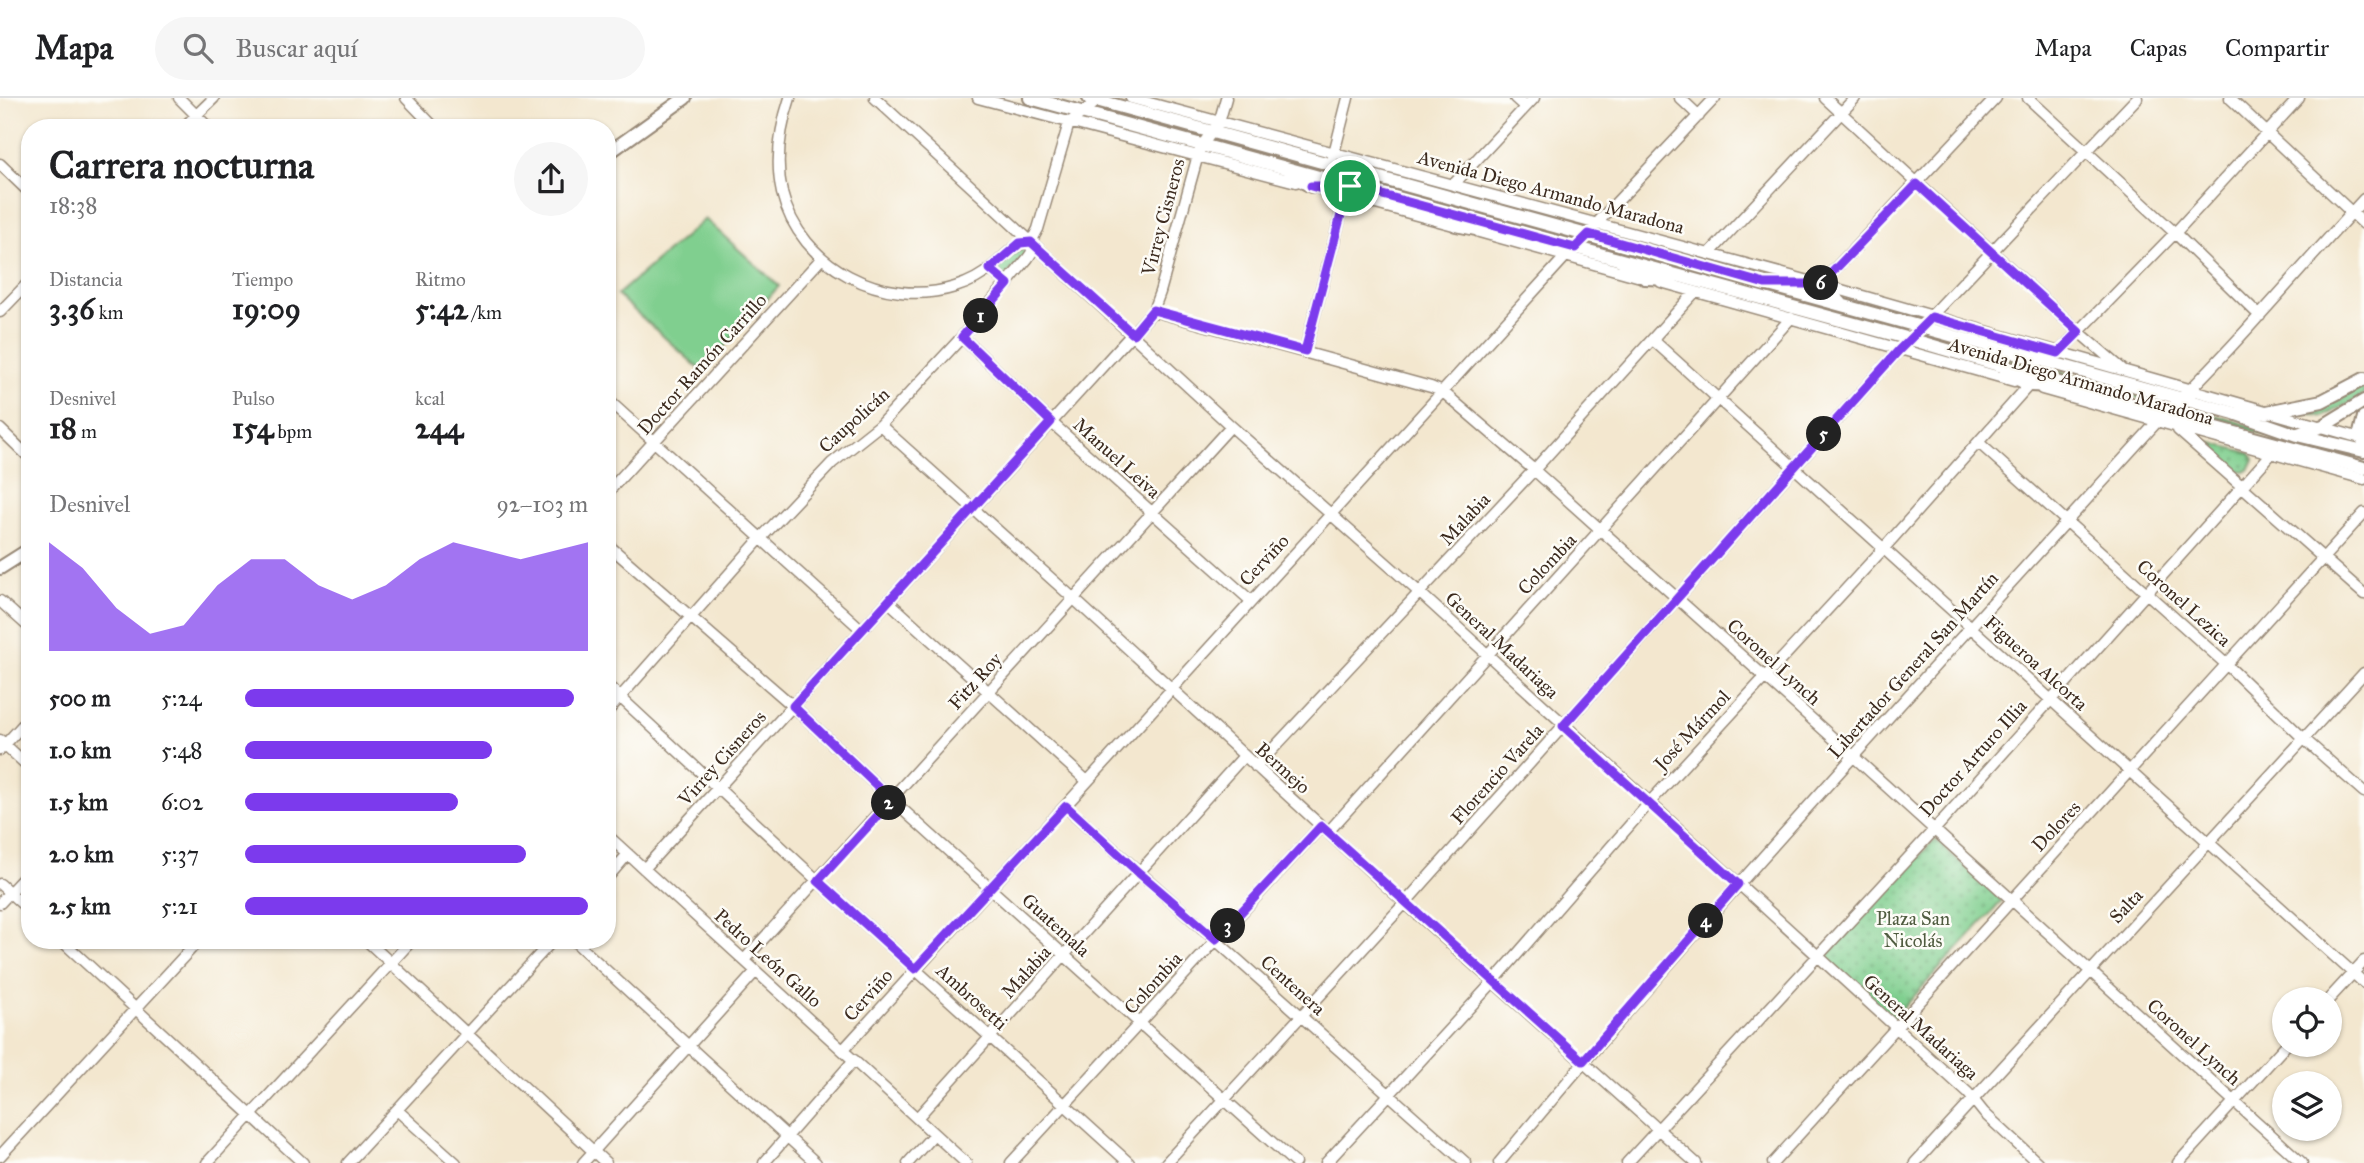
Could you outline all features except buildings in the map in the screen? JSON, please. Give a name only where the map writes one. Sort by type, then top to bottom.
[{"type":"main road","points":[[616,147],[685,98]]},
{"type":"main road","name":"Avenida Diego Armando Maradona","points":[[1030,98],[1200,150],[1268,163],[1348,191],[1571,252],[1615,258],[1695,286],[1910,339],[2076,388],[2161,418],[2275,450],[2364,468]]},
{"type":"main road","name":"Avenida Diego Armando Maradona","points":[[1097,99],[1215,127],[1593,229],[1765,284],[2234,413],[2297,435],[2364,442]]},
{"type":"main road","points":[[1268,163],[1311,186],[1348,191]]},
{"type":"main road","points":[[1456,225],[1571,252]]},
{"type":"main road","points":[[1615,258],[1645,278],[1695,286]]},
{"type":"main road","points":[[1765,284],[1821,284],[1844,306]]},
{"type":"main road","points":[[1978,359],[2029,385],[2076,388]]},
{"type":"main road","points":[[2234,413],[2267,412],[2322,401],[2364,379]]},
{"type":"main road","name":"Doctor Arturo Illia","points":[[2275,450],[2297,435],[2323,426],[2364,401]]},
{"type":"main road","points":[[2364,417],[2360,432],[2364,442]]},
{"type":"main road","points":[[0,568],[21,555]]},
{"type":"street","points":[[179,98],[200,119]]},
{"type":"street","points":[[192,119],[214,98]]},
{"type":"street","points":[[405,98],[426,119]]},
{"type":"street","points":[[790,98],[779,150],[780,184],[791,218],[801,235],[822,258],[853,279],[901,293],[925,294],[954,288],[970,282],[990,269],[1020,243],[1031,242]]},
{"type":"street","name":"General Madariaga","points":[[875,98],[1231,426],[1650,802],[1974,1100],[2038,1163]]},
{"type":"street","name":"Avenida Diego Armando Maradona","points":[[978,98],[1069,123],[1200,150],[1311,186]]},
{"type":"street","name":"Avenida Diego Armando Maradona","points":[[1131,98],[1215,127]]},
{"type":"street","name":"Virrey Cisneros","points":[[644,869],[1153,310],[1200,150],[1215,127],[1226,98]]},
{"type":"street","points":[[1333,159],[1348,98]]},
{"type":"street","points":[[1515,98],[1525,107]]},
{"type":"street","points":[[1453,185],[1534,98]]},
{"type":"street","points":[[1680,98],[1699,116]]},
{"type":"street","name":"Cerviño","points":[[843,1050],[1251,601],[1715,98]]},
{"type":"street","points":[[1825,98],[2127,373]]},
{"type":"street","points":[[1709,254],[1854,98]]},
{"type":"street","points":[[1821,284],[1996,98]]},
{"type":"street","points":[[2028,98],[2175,233],[2260,316]]},
{"type":"street","name":"Florencio Varela","points":[[1166,1163],[1405,903],[1899,350],[2137,98]]},
{"type":"street","points":[[2230,98],[2364,224]]},
{"type":"street","points":[[2058,353],[2175,233],[2299,98]]},
{"type":"street","points":[[1069,123],[1097,99]]},
{"type":"street","name":"Caupolicán","points":[[616,702],[760,539],[832,463],[880,425],[1008,284],[1031,252],[1031,242],[1038,229],[1069,123]]},
{"type":"street","name":"Avenida Diego Armando Maradona","points":[[1333,159],[1453,185],[1593,229],[1709,254],[1821,284],[2127,373],[2323,426],[2364,442]]},
{"type":"street","points":[[0,164],[21,184]]},
{"type":"street","points":[[1305,351],[1348,191]]},
{"type":"street","name":"Avenida Diego Armando Maradona","points":[[1348,191],[1456,225]]},
{"type":"street","name":"Libertador General San Martín","points":[[1499,1163],[1583,1061],[1738,884],[2161,418],[2260,316],[2364,199]]},
{"type":"street","name":"Avenida Diego Armando Maradona","points":[[1571,252],[1645,278]]},
{"type":"street","name":"Doctor Ramón Carrillo","points":[[616,483],[822,258]]},
{"type":"street","points":[[990,269],[1008,284]]},
{"type":"street","name":"Avenida Diego Armando Maradona","points":[[1695,286],[1899,350],[2161,418],[2175,427],[2275,450],[2364,479]]},
{"type":"street","name":"Malabia","points":[[1256,767],[1653,340],[1695,286]]},
{"type":"street","points":[[0,312],[21,290]]},
{"type":"street","name":"Coronel Lynch","points":[[1153,310],[1443,392],[1765,677],[2302,1163]]},
{"type":"street","name":"Colombia","points":[[1012,1163],[1216,939],[1324,829],[1601,531],[1791,318]]},
{"type":"street","name":"Manuel Leiva","points":[[962,337],[1051,422],[1251,601]]},
{"type":"street","name":"Figueroa Alcorta","points":[[1653,340],[2364,983]]},
{"type":"street","name":"José Mármol","points":[[1326,1163],[1493,982],[1650,802],[1884,548],[2029,385]]},
{"type":"street","points":[[616,407],[862,630]]},
{"type":"street","name":"Bermejo","points":[[880,425],[1405,903],[1696,1163]]},
{"type":"street","name":"Fitz Roy","points":[[744,960],[1231,426]]},
{"type":"street","points":[[2175,427],[2364,594]]},
{"type":"street","points":[[0,429],[21,447]]},
{"type":"street","name":"Coronel Lezica","points":[[1979,443],[2148,593],[2364,792]]},
{"type":"street","name":"Doctor Arturo Illia","points":[[1627,1163],[1934,830],[2275,450]]},
{"type":"street","name":"Dolores","points":[[1773,1163],[2364,513]]},
{"type":"street","name":"Guatemala","points":[[616,552],[793,706],[892,800],[1295,1163]]},
{"type":"street","points":[[0,601],[21,620]]},
{"type":"street","points":[[889,602],[1087,781]]},
{"type":"street","name":"Salta","points":[[1915,1163],[2364,673]]},
{"type":"street","name":"Ambrosetti","points":[[616,693],[1129,1163]]},
{"type":"street","points":[[21,726],[2,745],[21,761]]},
{"type":"street","name":"Malabia","points":[[917,1118],[1244,756]]},
{"type":"street","name":"Centenera","points":[[1066,806],[1466,1163]]},
{"type":"street","name":"Pedro León Gallo","points":[[616,844],[966,1163]]},
{"type":"street","points":[[616,868],[628,855]]},
{"type":"street","points":[[0,903],[21,881]]},
{"type":"street","points":[[0,884],[21,903]]},
{"type":"street","points":[[71,949],[303,1163]]},
{"type":"street","points":[[0,1156],[191,949]]},
{"type":"street","points":[[376,949],[606,1163]]},
{"type":"street","points":[[207,1163],[404,949]]},
{"type":"street","points":[[348,1163],[545,949]]},
{"type":"street","points":[[583,949],[816,1163]]},
{"type":"street","points":[[2341,987],[2364,961]]},
{"type":"street","points":[[583,1163],[756,971]]},
{"type":"street","points":[[2178,1163],[2275,1057]]},
{"type":"street","points":[[764,1163],[854,1060]]},
{"type":"street","points":[[397,1110],[456,1163]]},
{"type":"street","points":[[908,1163],[934,1134]]},
{"type":"green space","points":[[1106,110],[1196,134],[1196,137],[1109,114]]},
{"type":"green space","points":[[1226,139],[1564,233],[1567,237],[1222,142]]},
{"type":"green space","points":[[705,219],[779,286],[702,371],[617,295]]},
{"type":"green space","points":[[1601,243],[1904,329],[1899,330],[1599,248],[1596,244]]},
{"type":"green space","points":[[1023,247],[1027,253],[1008,274],[1005,276],[997,271],[997,268]]},
{"type":"green space","points":[[1936,337],[2159,399],[2156,403],[1934,342],[1930,338]]},
{"type":"green space","points":[[2364,385],[2364,394],[2361,397],[2323,417],[2308,413],[2321,411]]},
{"type":"green space","points":[[2192,408],[2274,433],[2272,437],[2188,411]]},
{"type":"green space","points":[[2205,441],[2250,453],[2254,459],[2249,470],[2230,467]]},
{"type":"green space","name":"Plaza San Nicolás","points":[[1935,839],[2002,901],[1892,1020],[1825,958]]},
{"type":"route","points":[[1917,184],[2079,332],[2058,353],[1932,317],[1899,350],[1563,726],[1738,884],[1583,1061],[1321,826],[1216,939],[1066,806],[915,969],[818,881],[892,800],[793,706],[1051,422],[962,337],[1008,284],[990,269],[1020,243],[1031,242],[1133,334],[1153,310],[1305,351],[1346,196],[1311,186],[1350,186],[1575,248],[1589,234],[1765,284],[1821,284],[1917,184]]}]
